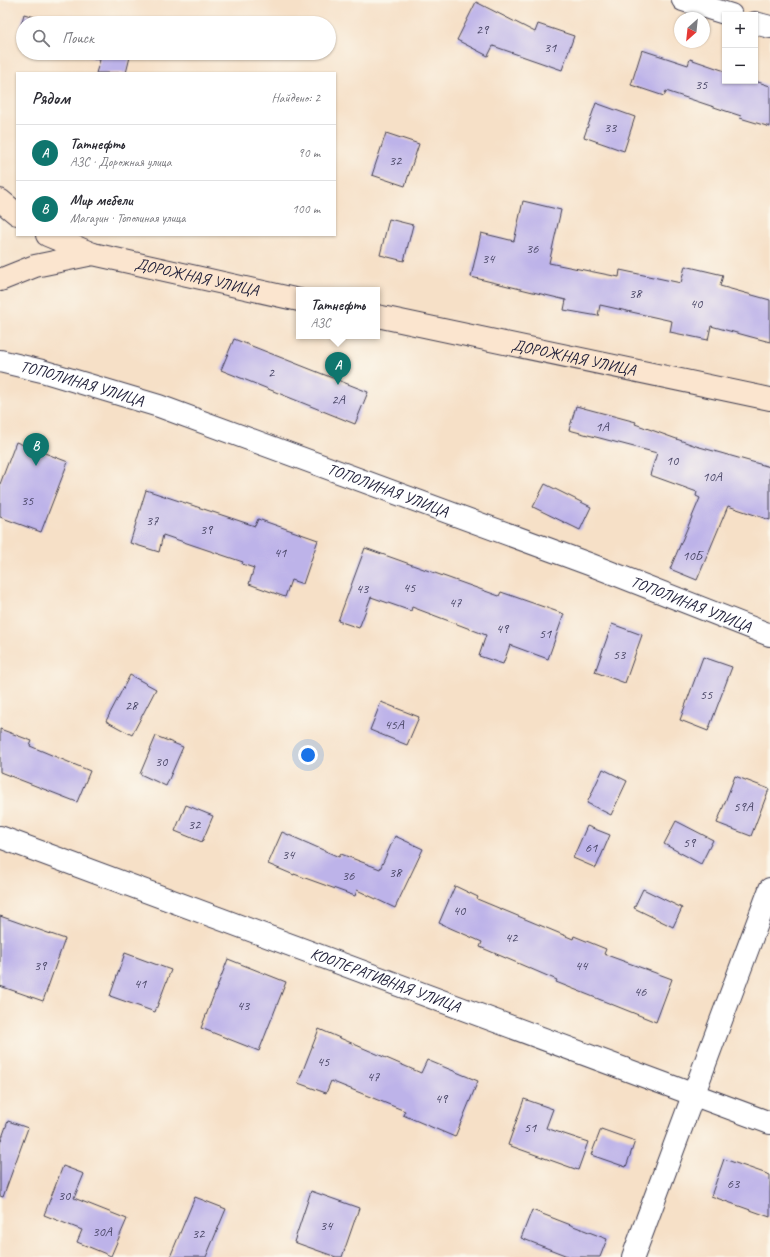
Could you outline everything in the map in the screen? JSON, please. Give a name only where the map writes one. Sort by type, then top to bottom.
[{"type":"main road","points":[[0,200],[16,213]]},
{"type":"main road","points":[[49,236],[94,254]]},
{"type":"main road","points":[[0,280],[35,266],[94,254]]},
{"type":"main road","name":"ДОРОЖНАЯ УЛИЦА","points":[[94,254],[296,299]]},
{"type":"main road","name":"ДОРОЖНАЯ УЛИЦА","points":[[380,317],[770,399]]},
{"type":"street","points":[[683,0],[722,12]]},
{"type":"street","points":[[758,24],[770,27]]},
{"type":"street","name":"ТОПОЛИНАЯ УЛИЦА","points":[[0,361],[42,371],[159,406],[589,564],[770,635]]},
{"type":"street","name":"КООПЕРАТИВНАЯ УЛИЦА","points":[[0,837],[770,1123]]},
{"type":"street","points":[[634,1257],[770,889]]},
{"type":"building","points":[[476,2],[535,32],[538,24],[574,36],[562,70],[493,46],[488,56],[457,40]]},
{"type":"building","points":[[642,50],[688,65],[690,59],[722,70],[722,84],[758,84],[758,82],[770,86],[770,127],[740,118],[741,116],[666,91],[664,96],[631,85]]},
{"type":"building","points":[[100,60],[129,60],[126,72],[96,72]]},
{"type":"building","points":[[596,103],[635,117],[624,151],[584,137]]},
{"type":"building","points":[[386,133],[419,144],[405,186],[372,175]]},
{"type":"building","points":[[523,201],[561,210],[549,263],[619,277],[620,270],[681,283],[685,266],[723,275],[720,286],[770,300],[770,342],[711,326],[708,340],[670,332],[672,321],[600,305],[598,316],[564,310],[566,300],[471,277],[481,233],[514,241]]},
{"type":"building","points":[[389,219],[413,225],[404,261],[380,255]]},
{"type":"building","points":[[234,339],[368,392],[355,424],[221,370]]},
{"type":"building","points":[[576,406],[636,422],[635,424],[696,446],[770,467],[770,520],[728,506],[697,580],[670,569],[700,498],[696,496],[697,492],[650,475],[657,453],[569,430]]},
{"type":"building","points":[[16,442],[68,462],[41,532],[0,517],[0,484]]},
{"type":"building","points":[[545,484],[591,507],[580,530],[533,507]]},
{"type":"building","points":[[146,490],[255,526],[258,519],[318,540],[303,584],[291,580],[285,597],[249,584],[254,568],[242,564],[243,562],[163,535],[159,552],[130,543]]},
{"type":"building","points":[[365,548],[499,596],[501,592],[564,614],[548,659],[510,645],[503,664],[479,656],[486,635],[412,607],[411,611],[371,597],[359,628],[338,621]]},
{"type":"building","points":[[612,624],[642,635],[625,683],[595,672]]},
{"type":"building","points":[[703,657],[732,667],[708,731],[680,720]]},
{"type":"building","points":[[130,675],[156,689],[132,735],[106,721]]},
{"type":"building","points":[[381,702],[419,717],[407,745],[370,730]]},
{"type":"building","points":[[0,729],[32,741],[30,746],[90,771],[77,802],[0,772]]},
{"type":"building","points":[[156,736],[183,747],[166,786],[140,774]]},
{"type":"building","points":[[603,769],[627,781],[611,815],[587,803]]},
{"type":"building","points":[[735,776],[769,789],[751,836],[717,823]]},
{"type":"building","points":[[186,805],[213,816],[202,842],[175,831]]},
{"type":"building","points":[[676,821],[713,840],[701,864],[664,844]]},
{"type":"building","points":[[587,826],[610,835],[596,868],[573,858]]},
{"type":"building","points":[[282,832],[339,857],[341,854],[380,869],[395,836],[423,849],[395,908],[357,890],[355,896],[294,875],[268,864]]},
{"type":"building","points":[[455,886],[478,897],[477,899],[573,939],[574,936],[606,949],[604,954],[672,979],[656,1022],[556,982],[557,980],[480,947],[482,942],[439,923]]},
{"type":"building","points":[[643,889],[682,908],[673,927],[634,908]]},
{"type":"building","points":[[0,916],[65,939],[43,1001],[0,986]]},
{"type":"building","points":[[125,953],[171,970],[155,1012],[110,996]]},
{"type":"building","points":[[228,959],[286,982],[259,1051],[201,1028]]},
{"type":"building","points":[[319,1029],[421,1073],[427,1060],[478,1081],[455,1137],[403,1115],[405,1111],[331,1081],[326,1093],[298,1083]]},
{"type":"building","points":[[524,1099],[553,1109],[546,1128],[588,1142],[578,1170],[508,1145]]},
{"type":"building","points":[[8,1121],[28,1128],[3,1197],[0,1196],[0,1143]]},
{"type":"building","points":[[601,1129],[635,1141],[626,1167],[591,1155]]},
{"type":"building","points":[[724,1159],[770,1175],[770,1217],[711,1196]]},
{"type":"building","points":[[63,1166],[84,1174],[74,1198],[127,1219],[111,1256],[77,1242],[82,1230],[44,1215]]},
{"type":"building","points":[[311,1191],[359,1208],[342,1257],[336,1257],[294,1242]]},
{"type":"building","points":[[195,1197],[226,1209],[206,1257],[170,1257]]},
{"type":"building","points":[[532,1210],[607,1239],[600,1257],[570,1257],[521,1238]]},
{"type":"place","name":"Татнефть","points":[[338,385]]},
{"type":"place","name":"Мир мебели","points":[[36,466]]}]
